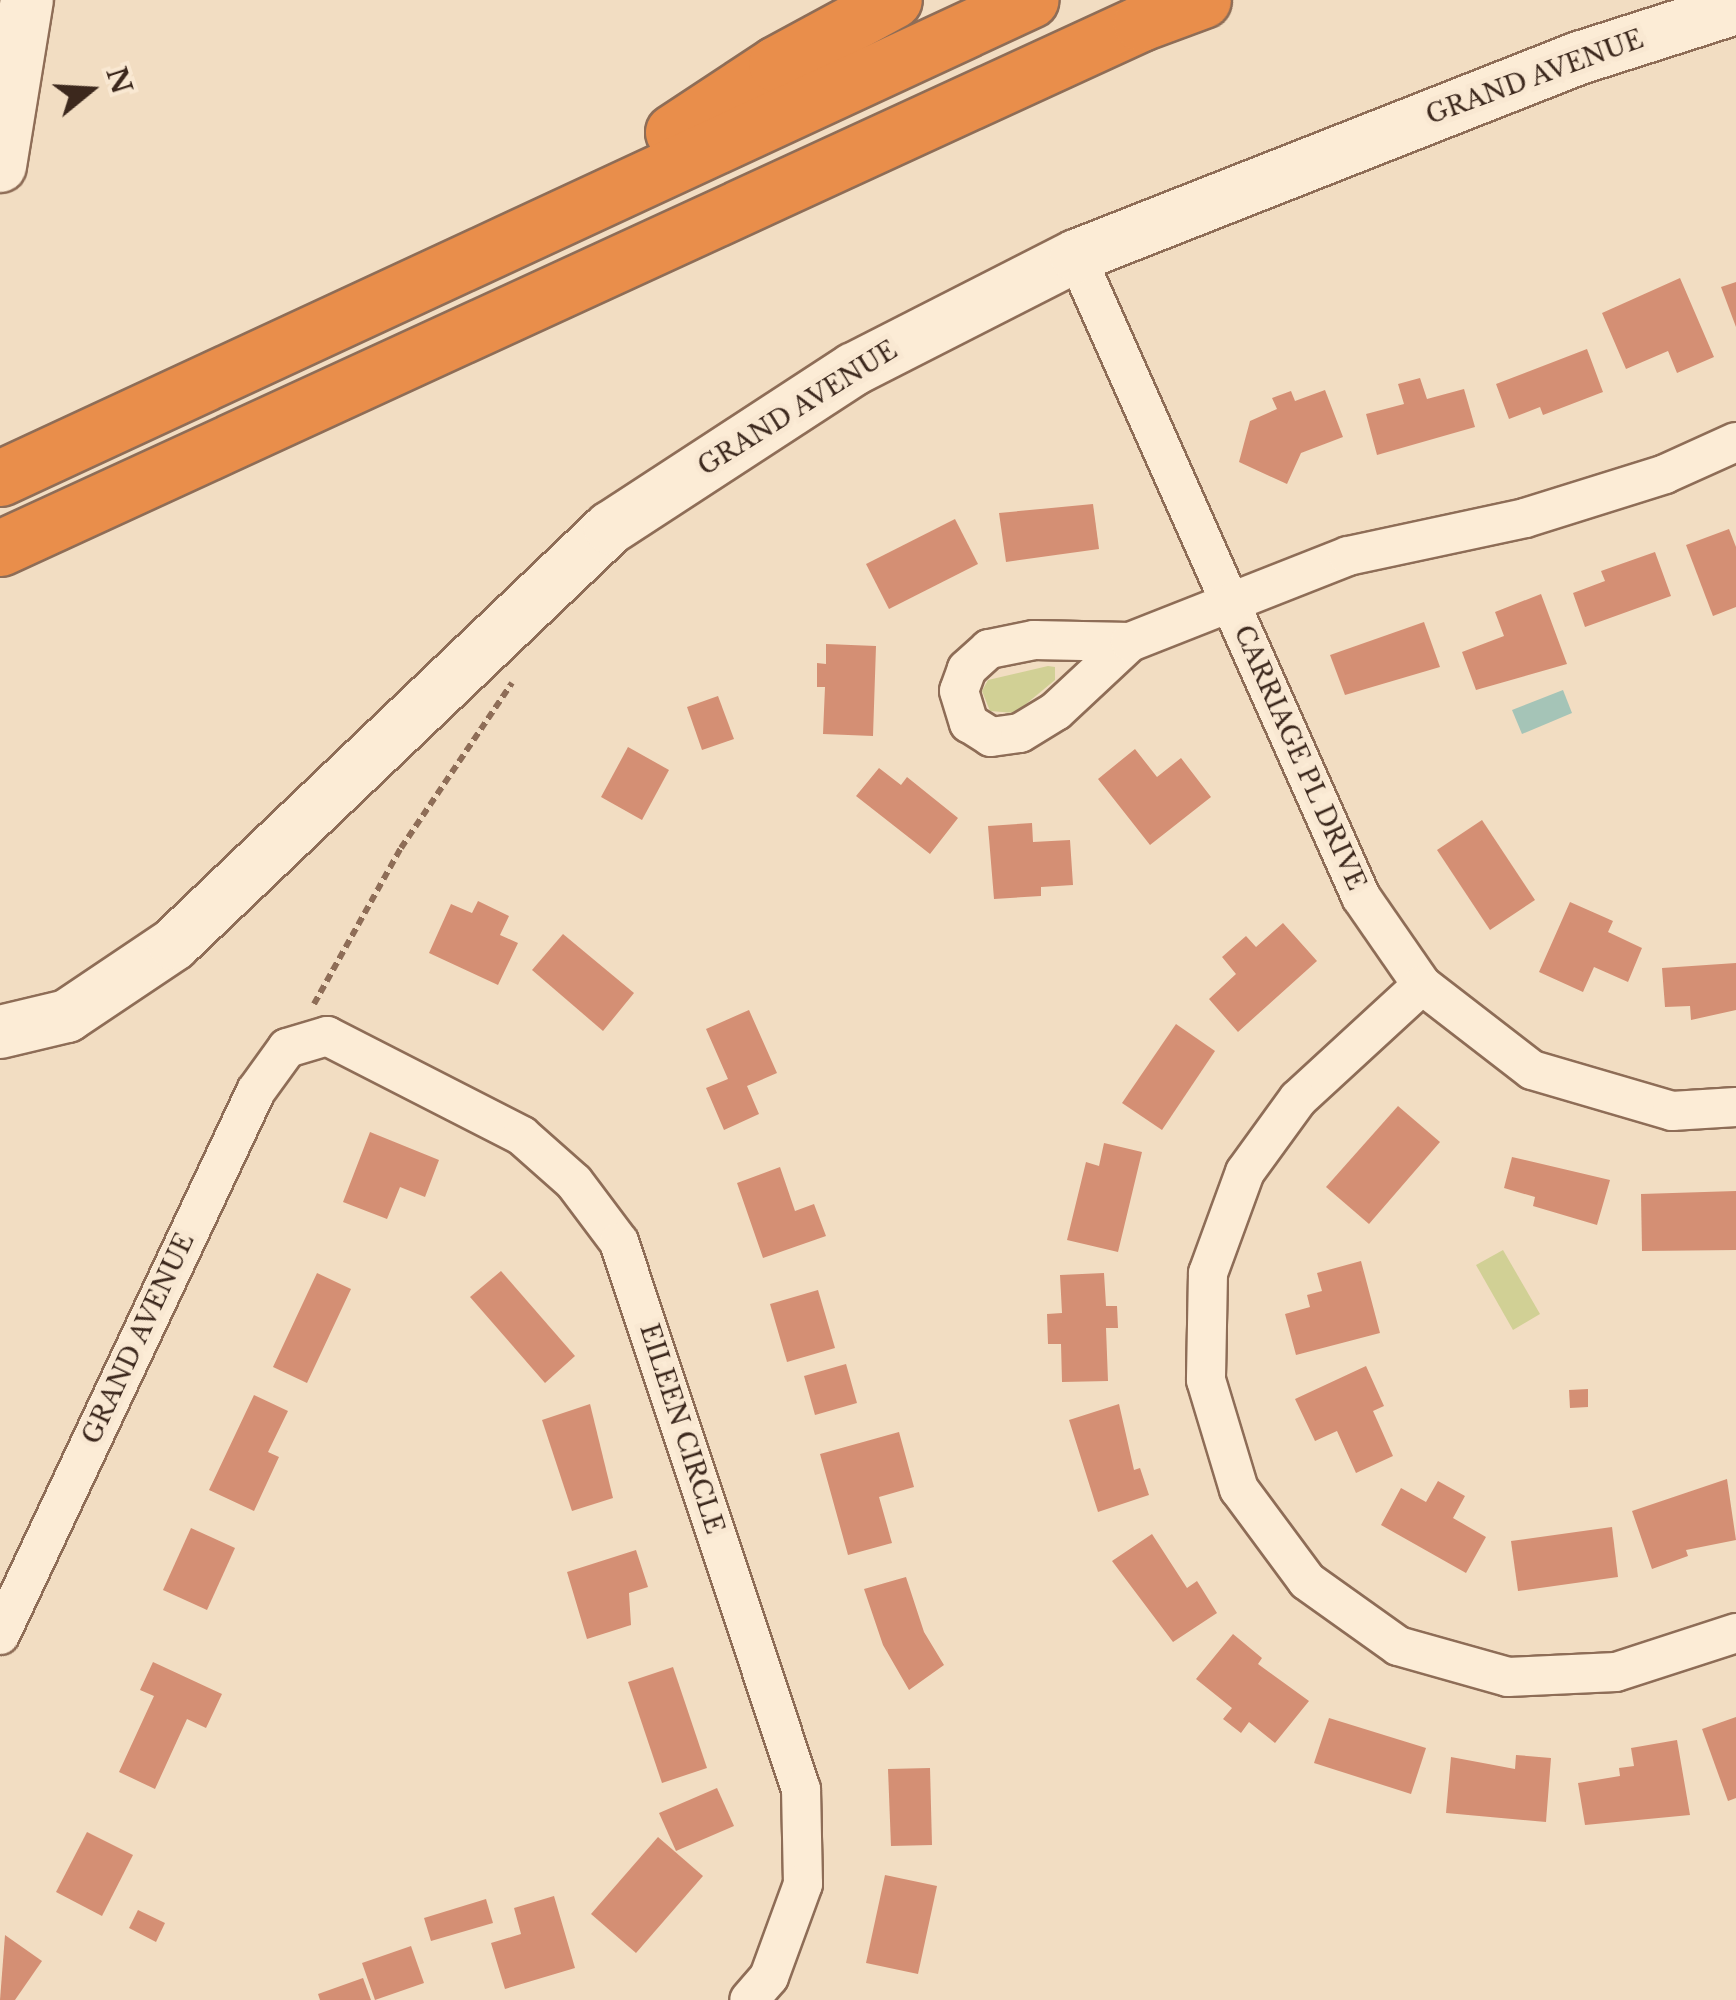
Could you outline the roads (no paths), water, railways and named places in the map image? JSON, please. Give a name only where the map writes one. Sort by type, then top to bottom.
[{"type":"highway","points":[[537,223],[776,64],[894,0]]},
{"type":"highway","points":[[0,478],[537,223],[1030,0]]},
{"type":"highway","points":[[0,548],[1204,0]]},
{"type":"street","points":[[0,166],[26,0]]},
{"type":"street","name":"GRAND AVENUE","points":[[0,1032],[66,1016],[174,944],[610,528],[854,369],[1076,256],[1580,58],[1736,8]]},
{"type":"street","name":"CARRIAGE PL DRIVE","points":[[1076,256],[1360,897],[1422,985],[1532,1070],[1672,1111],[1736,1107]]},
{"type":"street","points":[[1130,642],[1348,556],[1525,518],[1647,480],[1736,442]]},
{"type":"street","points":[[1422,985],[1298,1099],[1244,1172],[1208,1273],[1206,1380],[1240,1489],[1307,1581],[1398,1646],[1508,1677],[1616,1672],[1736,1634]]},
{"type":"street","name":"EILEEN CIRCLE","points":[[296,1045],[328,1036],[522,1136],[574,1182],[619,1242],[801,1789],[803,1884],[768,1978],[749,2000]]},
{"type":"street","name":"GRAND AVENUE","points":[[0,1634],[256,1091],[296,1045]]}]
